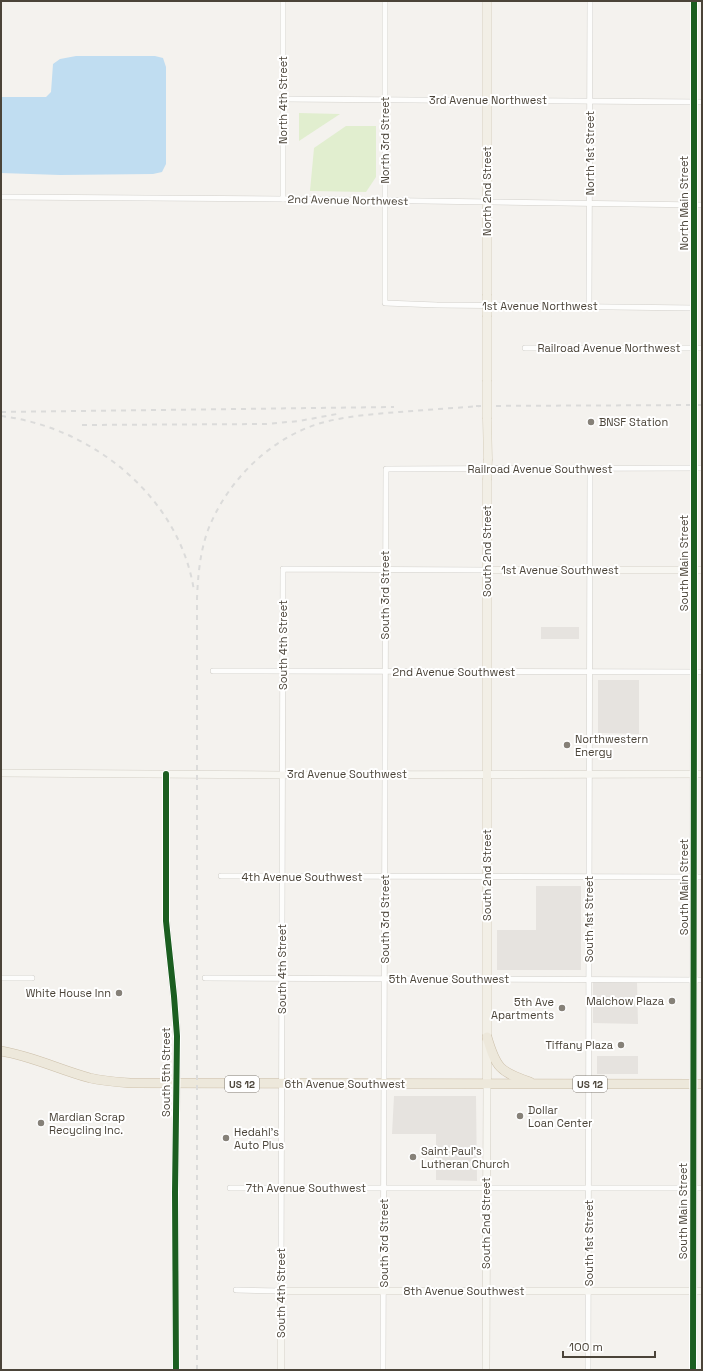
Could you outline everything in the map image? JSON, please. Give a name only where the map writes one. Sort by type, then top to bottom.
[{"type":"highway","points":[[487,1038],[494,1059],[500,1068],[517,1078],[539,1084]]},
{"type":"highway","name":"6th Avenue Southwest","points":[[1,1051],[28,1057],[80,1075],[103,1081],[130,1083],[698,1084]]},
{"type":"main road","name":"North 2nd Street","points":[[487,1],[487,380]]},
{"type":"main road","name":"South 2nd Street","points":[[487,380],[487,1084]]},
{"type":"street","name":"North 4th Street","points":[[283,1],[283,199]]},
{"type":"street","name":"North 3rd Street","points":[[385,1],[385,303]]},
{"type":"street","name":"North 1st Street","points":[[589,306],[590,1]]},
{"type":"street","name":"North Main Street","points":[[694,1],[694,102],[698,205],[698,348],[694,405]]},
{"type":"street","name":"3rd Avenue Northwest","points":[[283,99],[702,102]]},
{"type":"street","name":"2nd Avenue Northwest","points":[[1,197],[385,200],[698,205]]},
{"type":"street","name":"1st Avenue Northwest","points":[[385,303],[698,308]]},
{"type":"street","name":"Railroad Avenue Northwest","points":[[524,348],[698,348]]},
{"type":"street","name":"South Main Street","points":[[693,1370],[693,1188],[698,1084],[694,980],[694,774],[698,672],[698,468],[694,405]]},
{"type":"street","name":"South 1st Street","points":[[588,1370],[590,468]]},
{"type":"street","name":"Railroad Avenue Southwest","points":[[386,469],[698,468]]},
{"type":"street","name":"South 3rd Street","points":[[383,1370],[386,469]]},
{"type":"street","name":"1st Avenue Southwest","points":[[282,569],[698,570]]},
{"type":"street","name":"South 4th Street","points":[[282,569],[282,1370]]},
{"type":"street","name":"2nd Avenue Southwest","points":[[213,671],[698,672]]},
{"type":"street","name":"3rd Avenue Southwest","points":[[1,773],[282,775],[702,774]]},
{"type":"street","name":"South 5th Street","points":[[166,774],[166,921],[176,1016],[176,1370]]},
{"type":"street","name":"4th Avenue Southwest","points":[[221,876],[702,877]]},
{"type":"street","points":[[1,978],[32,978]]},
{"type":"street","name":"5th Avenue Southwest","points":[[205,978],[702,980]]},
{"type":"street","name":"South 2nd Street","points":[[486,1370],[487,1084]]},
{"type":"street","name":"7th Avenue Southwest","points":[[230,1188],[702,1188]]},
{"type":"street","name":"8th Avenue Southwest","points":[[236,1290],[702,1291]]},
{"type":"green space","points":[[299,113],[340,114],[299,141]]},
{"type":"green space","points":[[346,126],[376,126],[376,177],[366,192],[310,191],[314,148]]},
{"type":"shaded area","points":[[541,627],[579,627],[579,639],[541,639]]},
{"type":"shaded area","points":[[598,680],[639,680],[639,734],[598,733]]},
{"type":"shaded area","points":[[536,886],[581,886],[581,970],[497,970],[497,930],[536,930]]},
{"type":"shaded area","points":[[593,981],[637,981],[638,1024],[593,1023]]},
{"type":"shaded area","points":[[597,1056],[638,1056],[638,1074],[597,1074]]},
{"type":"shaded area","points":[[394,1096],[476,1096],[477,1181],[436,1180],[436,1134],[392,1134]]},
{"type":"water","points":[[76,56],[155,56],[163,58],[166,67],[166,164],[162,172],[153,174],[60,175],[1,173],[1,97],[46,97],[51,92],[53,64],[60,59]]},
{"type":"railway","points":[[476,406],[702,405]]},
{"type":"railway","points":[[197,1370],[197,598],[200,564],[205,538],[216,512],[226,495],[252,464],[284,439],[302,430],[321,423],[360,416],[480,406]]},
{"type":"railway","points":[[1,412],[394,407]]},
{"type":"railway","points":[[82,425],[266,424],[299,421],[337,414]]},
{"type":"railway","points":[[1,416],[35,423],[68,435],[98,451],[126,472],[151,497],[171,526],[185,557],[194,591]]},
{"type":"cycle path","points":[[693,1370],[694,1]]},
{"type":"cycle path","points":[[166,774],[166,921],[177,1036],[175,1192],[176,1370]]},
{"type":"place","name":"BNSF Station","points":[[591,422]]},
{"type":"place","name":"Northwestern Energy","points":[[567,745]]},
{"type":"place","name":"White House Inn","points":[[119,993]]},
{"type":"place","name":"Malchow Plaza","points":[[672,1001]]},
{"type":"place","name":"5th Ave Apartments","points":[[562,1008]]},
{"type":"place","name":"Tiffany Plaza","points":[[621,1045]]},
{"type":"place","name":"Dollar Loan Center","points":[[520,1116]]},
{"type":"place","name":"Mardian Scrap Recycling Inc.","points":[[41,1123]]},
{"type":"place","name":"Hedahl's Auto Plus","points":[[226,1138]]},
{"type":"place","name":"Saint Paul's Lutheran Church","points":[[413,1157]]}]
